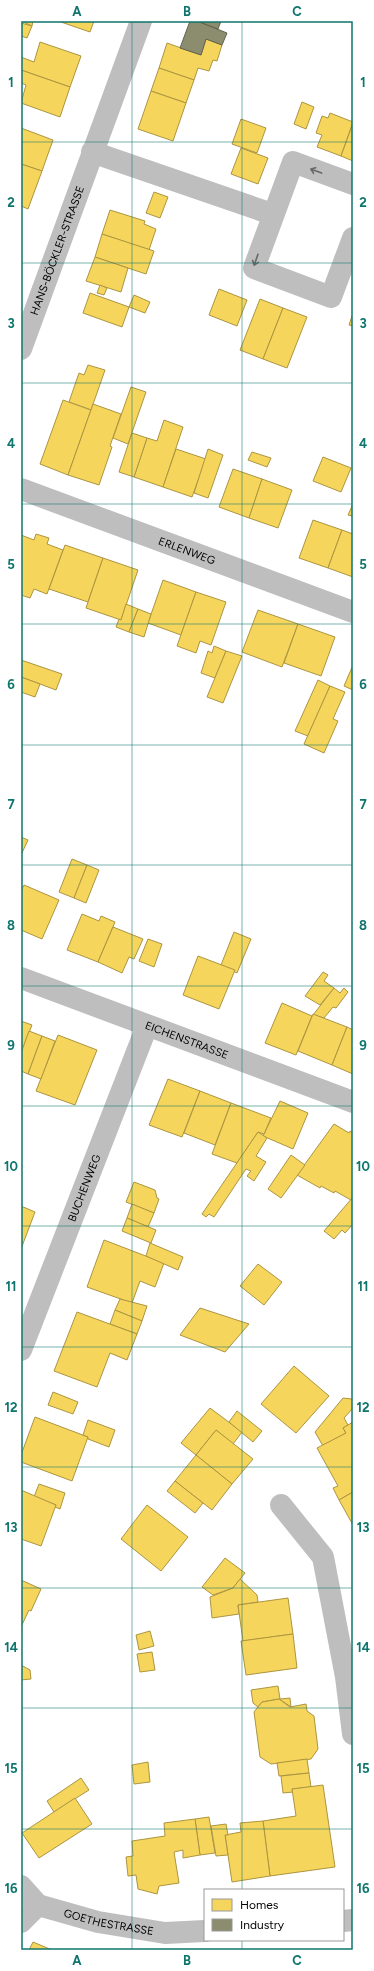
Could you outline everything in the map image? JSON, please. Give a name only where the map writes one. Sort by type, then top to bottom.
[{"type":"street","name":"HANS-BÖCKLER-STRASSE","points":[[21,349],[141,21]]},
{"type":"street","points":[[92,152],[272,214]]},
{"type":"street","points":[[353,184],[293,162],[272,214],[254,268],[331,296],[353,238]]},
{"type":"street","name":"ERLENWEG","points":[[21,489],[353,612]]},
{"type":"street","name":"EICHENSTRASSE","points":[[21,978],[353,1102]]},
{"type":"street","name":"BUCHENWEG","points":[[21,1350],[147,1026]]},
{"type":"street","points":[[281,1505],[323,1557],[346,1677],[353,1734]]},
{"type":"street","points":[[21,1886],[38,1905],[21,1922]]},
{"type":"street","name":"GOETHESTRASSE","points":[[38,1905],[98,1922],[165,1933],[204,1931]]},
{"type":"building: Homes","points":[[21,21],[33,21],[32,26]]},
{"type":"building: Homes","points":[[58,21],[94,21],[90,32]]},
{"type":"building: Homes","points":[[21,23],[32,26],[27,38],[21,36]]},
{"type":"building: Homes","points":[[206,39],[222,45],[217,61],[213,60],[209,71],[198,68],[194,80],[159,68],[167,43],[201,55]]},
{"type":"building: Homes","points":[[40,42],[81,56],[70,87],[21,70],[21,57],[34,62]]},
{"type":"building: Homes","points":[[159,68],[194,80],[186,103],[151,91]]},
{"type":"building: Homes","points":[[21,70],[70,87],[60,117],[21,103],[26,85],[21,83]]},
{"type":"building: Homes","points":[[151,91],[186,103],[173,141],[138,129]]},
{"type":"building: Homes","points":[[302,102],[314,107],[306,129],[294,124]]},
{"type":"building: Homes","points":[[330,113],[353,122],[341,156],[317,147],[322,135],[316,133],[322,116],[328,118]]},
{"type":"building: Homes","points":[[241,119],[266,128],[257,153],[232,144]]},
{"type":"building: Homes","points":[[353,123],[353,161],[341,156]]},
{"type":"building: Homes","points":[[21,128],[53,140],[42,171],[21,164]]},
{"type":"building: Homes","points":[[241,148],[268,158],[258,184],[231,174]]},
{"type":"building: Homes","points":[[21,164],[42,171],[28,209],[21,206]]},
{"type":"building: Homes","points":[[154,192],[168,197],[160,218],[146,213]]},
{"type":"building: Homes","points":[[110,210],[145,221],[144,224],[156,229],[149,250],[102,234]]},
{"type":"building: Homes","points":[[102,234],[154,251],[146,274],[95,257]]},
{"type":"building: Homes","points":[[95,257],[128,268],[121,292],[86,281]]},
{"type":"building: Homes","points":[[100,285],[107,288],[104,295],[97,293]]},
{"type":"building: Homes","points":[[219,289],[247,300],[237,326],[209,315]]},
{"type":"building: Homes","points":[[90,293],[129,307],[122,327],[83,313]]},
{"type":"building: Homes","points":[[134,295],[150,302],[145,313],[129,307]]},
{"type":"building: Homes","points":[[260,299],[283,308],[263,359],[240,350]]},
{"type":"building: Homes","points":[[283,308],[307,317],[287,368],[263,359]]},
{"type":"building: Homes","points":[[353,313],[353,326],[349,325]]},
{"type":"building: Homes","points":[[88,365],[105,370],[91,410],[69,402],[79,373],[84,375]]},
{"type":"building: Homes","points":[[131,387],[146,392],[128,444],[113,438]]},
{"type":"building: Homes","points":[[63,400],[91,410],[68,475],[40,464]]},
{"type":"building: Homes","points":[[93,404],[121,414],[99,485],[68,475]]},
{"type":"building: Homes","points":[[164,420],[183,427],[163,487],[134,477],[147,438],[157,441]]},
{"type":"building: Homes","points":[[132,433],[147,438],[134,477],[119,472]]},
{"type":"building: Homes","points":[[176,449],[206,459],[192,497],[163,487]]},
{"type":"building: Homes","points":[[208,449],[223,455],[208,498],[194,493]]},
{"type":"building: Homes","points":[[252,452],[271,458],[267,467],[248,460]]},
{"type":"building: Homes","points":[[323,457],[351,468],[341,492],[313,481]]},
{"type":"building: Homes","points":[[233,469],[262,479],[249,518],[219,507]]},
{"type":"building: Homes","points":[[262,479],[292,490],[278,528],[249,518]]},
{"type":"building: Homes","points":[[353,504],[353,516],[348,515]]},
{"type":"building: Homes","points":[[313,520],[342,530],[328,568],[299,558]]},
{"type":"building: Homes","points":[[342,530],[353,534],[353,577],[328,568]]},
{"type":"building: Homes","points":[[36,534],[49,538],[47,544],[63,550],[47,594],[34,589],[30,598],[21,595],[21,535],[34,540]]},
{"type":"building: Homes","points":[[65,545],[103,558],[88,602],[49,589]]},
{"type":"building: Homes","points":[[103,558],[138,570],[121,620],[86,608]]},
{"type":"building: Homes","points":[[163,580],[196,592],[181,635],[148,623]]},
{"type":"building: Homes","points":[[196,592],[226,602],[211,645],[200,641],[196,653],[177,646]]},
{"type":"building: Homes","points":[[126,604],[138,609],[129,632],[116,627],[119,619],[121,620]]},
{"type":"building: Homes","points":[[138,609],[151,614],[144,637],[129,632]]},
{"type":"building: Homes","points":[[258,610],[298,624],[282,667],[242,652]]},
{"type":"building: Homes","points":[[298,624],[335,637],[321,676],[284,663]]},
{"type":"building: Homes","points":[[214,646],[226,651],[215,678],[201,673],[208,651],[212,653]]},
{"type":"building: Homes","points":[[226,651],[242,656],[223,703],[207,697]]},
{"type":"building: Homes","points":[[21,660],[62,674],[56,690],[21,677]]},
{"type":"building: Homes","points":[[353,665],[353,690],[344,686]]},
{"type":"building: Homes","points":[[21,677],[40,684],[35,697],[21,692]]},
{"type":"building: Homes","points":[[318,680],[330,686],[308,736],[295,731]]},
{"type":"building: Homes","points":[[330,686],[345,692],[333,719],[338,721],[324,753],[304,744]]},
{"type":"building: Homes","points":[[21,837],[28,840],[21,855]]},
{"type":"building: Homes","points":[[72,859],[87,865],[74,898],[59,892]]},
{"type":"building: Homes","points":[[87,865],[99,870],[86,903],[74,898]]},
{"type":"building: Homes","points":[[24,885],[59,900],[42,939],[21,930],[21,891]]},
{"type":"building: Homes","points":[[82,914],[99,921],[101,916],[115,922],[98,962],[67,950]]},
{"type":"building: Homes","points":[[113,927],[143,939],[134,959],[129,957],[122,973],[98,962]]},
{"type":"building: Homes","points":[[234,932],[251,939],[237,973],[221,965]]},
{"type":"building: Homes","points":[[148,939],[162,944],[154,967],[139,961]]},
{"type":"building: Homes","points":[[198,956],[235,970],[219,1009],[183,995]]},
{"type":"building: Homes","points":[[323,972],[328,975],[324,981],[334,988],[320,1005],[305,996]]},
{"type":"building: Homes","points":[[334,988],[340,993],[344,988],[348,992],[336,1008],[333,1007],[324,1018],[313,1015]]},
{"type":"building: Homes","points":[[282,1003],[312,1016],[296,1055],[265,1043]]},
{"type":"building: Homes","points":[[313,1014],[347,1027],[332,1065],[298,1051]]},
{"type":"building: Homes","points":[[21,1021],[32,1025],[21,1053]]},
{"type":"building: Homes","points":[[347,1027],[353,1030],[353,1074],[332,1065]]},
{"type":"building: Homes","points":[[29,1031],[42,1036],[28,1074],[21,1071],[21,1053]]},
{"type":"building: Homes","points":[[58,1035],[97,1050],[75,1105],[36,1091]]},
{"type":"building: Homes","points":[[42,1036],[55,1041],[41,1079],[28,1074]]},
{"type":"building: Homes","points":[[168,1079],[200,1091],[182,1137],[149,1125]]},
{"type":"building: Homes","points":[[200,1091],[231,1103],[215,1145],[184,1133]]},
{"type":"building: Homes","points":[[280,1101],[308,1113],[293,1149],[263,1136]]},
{"type":"building: Homes","points":[[231,1103],[271,1118],[264,1134],[258,1132],[237,1163],[212,1154]]},
{"type":"building: Homes","points":[[334,1124],[349,1133],[350,1131],[353,1133],[353,1197],[351,1200],[335,1191],[334,1193],[321,1186],[320,1188],[297,1175]]},
{"type":"building: Homes","points":[[258,1132],[267,1138],[256,1156],[266,1162],[254,1181],[247,1176],[251,1171],[246,1169],[214,1217],[209,1214],[206,1217],[202,1214]]},
{"type":"building: Homes","points":[[291,1155],[305,1165],[281,1198],[268,1189]]},
{"type":"building: Homes","points":[[134,1182],[155,1190],[157,1198],[159,1199],[154,1213],[126,1202]]},
{"type":"building: Homes","points":[[353,1197],[353,1224],[345,1233],[342,1230],[334,1239],[324,1231]]},
{"type":"building: Homes","points":[[132,1204],[154,1213],[148,1227],[127,1218]]},
{"type":"building: Homes","points":[[21,1206],[35,1212],[21,1249]]},
{"type":"building: Homes","points":[[127,1218],[156,1230],[151,1243],[122,1231]]},
{"type":"building: Homes","points":[[104,1240],[164,1263],[155,1287],[140,1281],[132,1303],[87,1287]]},
{"type":"building: Homes","points":[[150,1243],[183,1257],[178,1270],[146,1256]]},
{"type":"building: Homes","points":[[258,1264],[282,1282],[264,1305],[240,1286]]},
{"type":"building: Homes","points":[[120,1299],[147,1306],[142,1321],[115,1310]]},
{"type":"building: Homes","points":[[200,1308],[249,1324],[225,1352],[180,1335]]},
{"type":"building: Homes","points":[[115,1310],[142,1321],[137,1334],[110,1324]]},
{"type":"building: Homes","points":[[77,1312],[137,1334],[127,1360],[110,1353],[97,1387],[54,1371]]},
{"type":"building: Homes","points":[[294,1366],[329,1396],[296,1433],[261,1404]]},
{"type":"building: Homes","points":[[53,1392],[78,1402],[73,1414],[48,1405]]},
{"type":"building: Homes","points":[[343,1398],[352,1399],[353,1402],[353,1408],[344,1418],[348,1425],[343,1428],[346,1433],[323,1446],[315,1432]]},
{"type":"building: Homes","points":[[210,1408],[242,1432],[233,1444],[216,1430],[196,1455],[181,1443]]},
{"type":"building: Homes","points":[[237,1411],[262,1431],[253,1442],[229,1422]]},
{"type":"building: Homes","points":[[35,1417],[88,1437],[72,1481],[21,1462],[21,1455]]},
{"type":"building: Homes","points":[[88,1420],[115,1430],[109,1447],[88,1439],[88,1437],[83,1435]]},
{"type":"building: Homes","points":[[353,1422],[353,1492],[339,1500],[333,1488],[338,1486],[317,1448],[346,1433],[343,1428]]},
{"type":"building: Homes","points":[[216,1430],[253,1459],[232,1484],[196,1455]]},
{"type":"building: Homes","points":[[196,1455],[232,1484],[212,1510],[175,1481]]},
{"type":"building: Homes","points":[[175,1481],[203,1503],[195,1513],[167,1491]]},
{"type":"building: Homes","points":[[39,1484],[65,1493],[60,1509],[55,1507],[56,1505],[34,1497]]},
{"type":"building: Homes","points":[[21,1490],[56,1505],[41,1546],[21,1539]]},
{"type":"building: Homes","points":[[353,1492],[353,1525],[339,1500]]},
{"type":"building: Homes","points":[[147,1505],[188,1537],[161,1571],[121,1539]]},
{"type":"building: Homes","points":[[225,1558],[245,1573],[233,1588],[213,1595],[202,1587]]},
{"type":"building: Homes","points":[[240,1579],[257,1595],[258,1602],[238,1605],[239,1614],[212,1618],[210,1597],[233,1588]]},
{"type":"building: Homes","points":[[21,1580],[41,1589],[31,1611],[29,1610],[21,1627]]},
{"type":"building: Homes","points":[[288,1598],[293,1634],[243,1641],[238,1605]]},
{"type":"building: Homes","points":[[150,1631],[154,1646],[139,1650],[136,1635]]},
{"type":"building: Homes","points":[[293,1634],[297,1668],[246,1675],[241,1641]]},
{"type":"building: Homes","points":[[152,1652],[155,1670],[140,1672],[137,1654]]},
{"type":"building: Homes","points":[[21,1665],[30,1670],[31,1679],[21,1680]]},
{"type":"building: Homes","points":[[278,1686],[280,1699],[290,1698],[291,1707],[279,1699],[262,1702],[258,1707],[253,1703],[251,1690]]},
{"type":"building: Homes","points":[[279,1699],[290,1707],[306,1704],[307,1711],[314,1716],[318,1749],[311,1759],[271,1764],[260,1757],[254,1712],[262,1702]]},
{"type":"building: Homes","points":[[307,1759],[309,1773],[279,1776],[277,1763]]},
{"type":"building: Homes","points":[[148,1762],[150,1782],[134,1784],[132,1765]]},
{"type":"building: Homes","points":[[309,1773],[311,1787],[292,1789],[293,1792],[283,1793],[281,1776]]},
{"type":"building: Homes","points":[[81,1778],[89,1790],[54,1812],[47,1801]]},
{"type":"building: Homes","points":[[323,1785],[335,1867],[270,1876],[263,1821],[296,1816],[292,1789]]},
{"type":"building: Homes","points":[[75,1798],[92,1824],[39,1858],[22,1833]]},
{"type":"building: Homes","points":[[209,1817],[215,1853],[200,1855],[195,1819]]},
{"type":"building: Homes","points":[[195,1819],[200,1855],[183,1858],[183,1850],[174,1852],[179,1883],[159,1886],[157,1894],[138,1889],[136,1875],[128,1876],[126,1857],[133,1856],[132,1841],[165,1836],[164,1823]]},
{"type":"building: Homes","points":[[263,1821],[270,1876],[232,1882],[225,1835],[241,1832],[240,1823]]},
{"type":"building: Homes","points":[[226,1824],[228,1835],[225,1835],[228,1855],[216,1856],[211,1826]]},
{"type":"building: Homes","points":[[33,1942],[52,1950],[29,1950]]},
{"type":"building: Industry","points":[[190,21],[197,21],[227,33],[222,45],[206,39],[201,55],[180,48]]},
{"type":"building: Industry","points":[[197,21],[221,21],[218,29]]}]
